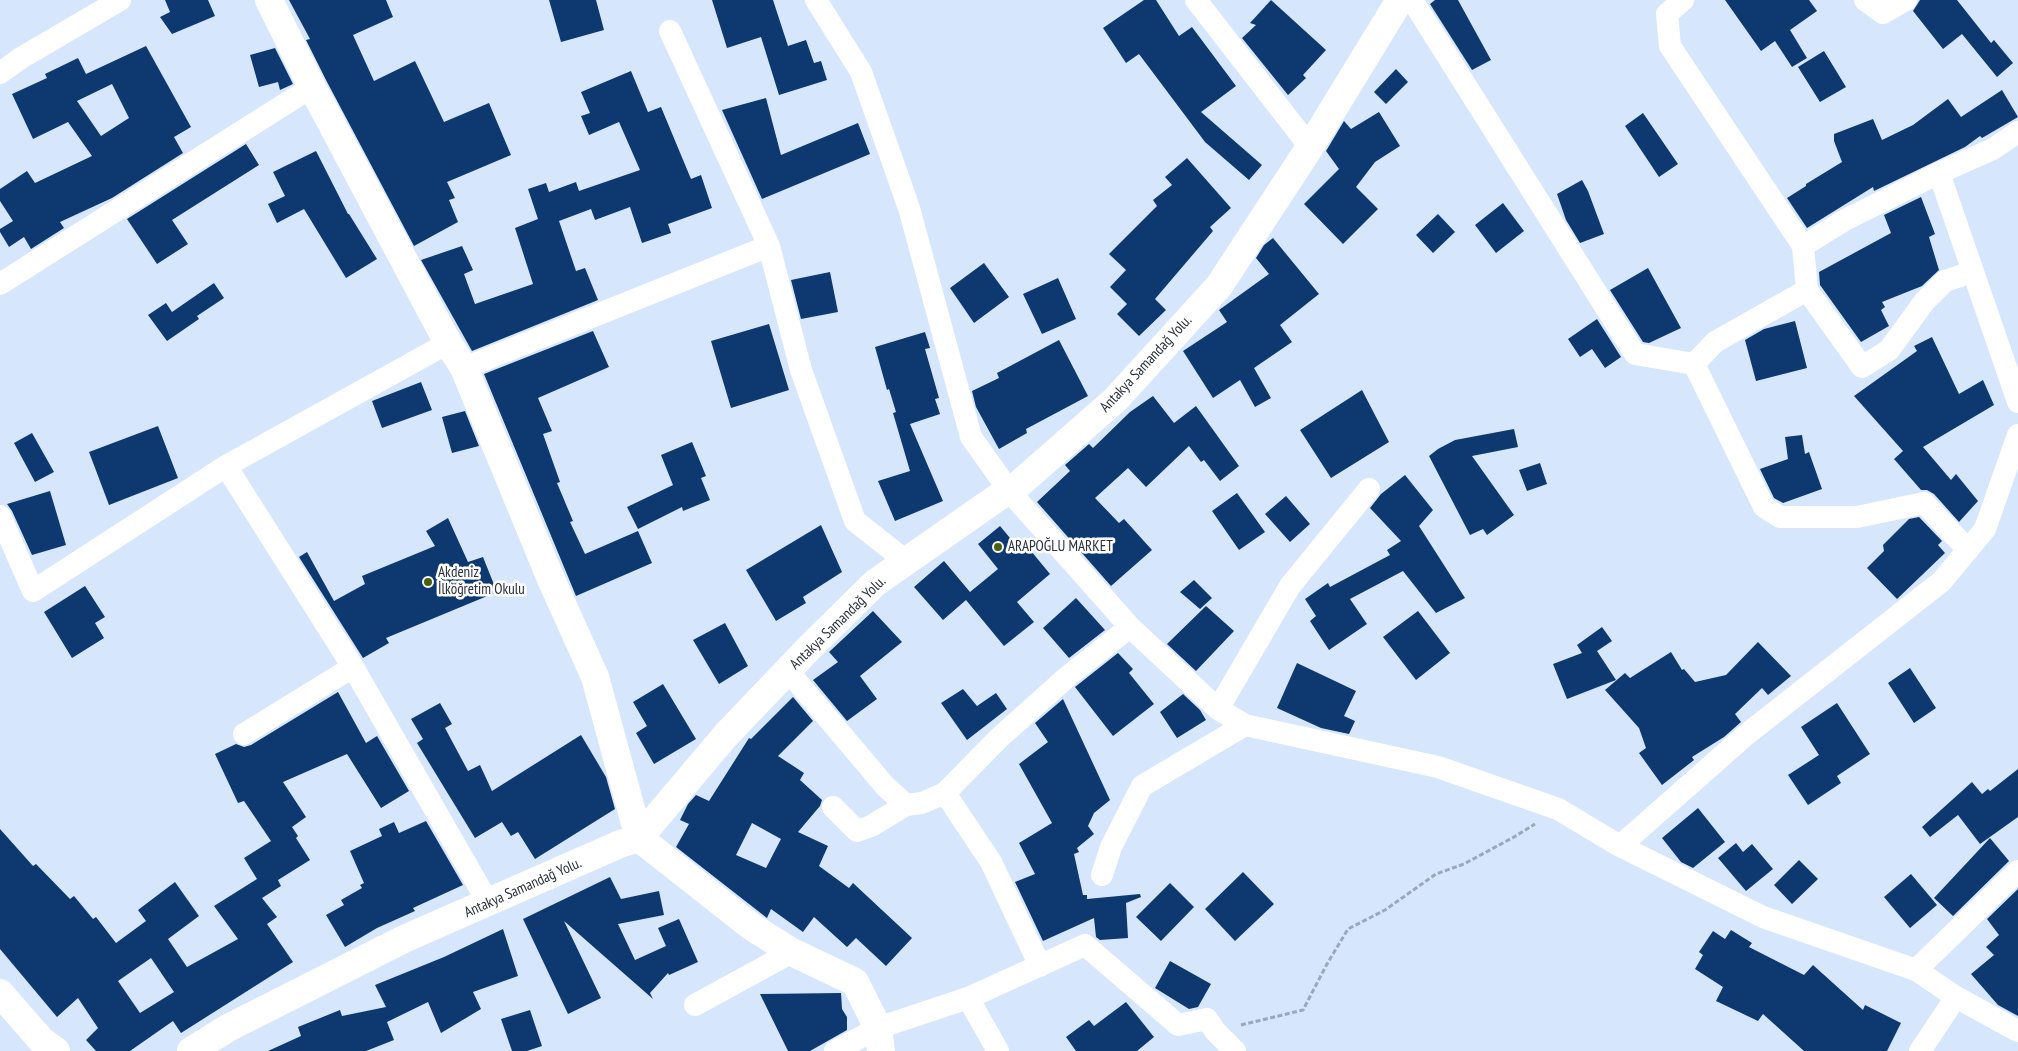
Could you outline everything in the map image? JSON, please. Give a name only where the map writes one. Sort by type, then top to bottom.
[{"type":"street","points":[[0,73],[21,58],[120,0]]},
{"type":"street","points":[[269,0],[312,87],[448,343],[464,368],[550,578],[595,677],[639,838],[752,927],[792,952],[855,982],[880,1040]]},
{"type":"street","points":[[816,0],[862,72],[908,208],[971,437],[1010,492],[1130,627],[1218,710],[1245,725],[1438,767],[1558,808],[1620,846],[1763,917],[1916,970],[1956,997],[2018,1031]]},
{"type":"street","points":[[1196,0],[1310,147]]},
{"type":"street","name":"Antakya Samandağ Yolu.","points":[[191,1051],[228,1028],[395,944],[620,844],[639,838],[726,735],[875,583],[1004,493],[1010,492],[1115,400],[1219,286],[1310,147],[1400,0]]},
{"type":"street","points":[[1412,0],[1635,354],[1694,364]]},
{"type":"street","points":[[1683,0],[1667,14],[1670,46],[1803,246],[1807,290],[1862,367],[1889,350],[1924,302],[1945,281],[1972,272]]},
{"type":"street","points":[[1865,0],[1883,13],[1906,0]]},
{"type":"street","points":[[670,31],[769,246],[801,370],[855,521],[906,561]]},
{"type":"street","points":[[0,284],[312,87]]},
{"type":"street","points":[[1803,246],[1845,220],[1939,173],[1993,149],[2018,132]]},
{"type":"street","points":[[1939,173],[2018,402]]},
{"type":"street","points":[[464,368],[769,246]]},
{"type":"street","points":[[1694,364],[1715,342],[1807,290]]},
{"type":"street","points":[[0,516],[33,591],[226,466],[448,343]]},
{"type":"street","points":[[1694,364],[1764,507],[1780,517],[1857,518],[1924,504],[1968,550]]},
{"type":"street","points":[[1620,846],[1747,734],[1942,581],[1985,529],[2018,435]]},
{"type":"street","points":[[226,466],[353,668],[488,904]]},
{"type":"street","points":[[1218,710],[1290,586],[1369,489]]},
{"type":"street","points":[[833,807],[857,831],[871,826],[906,805],[922,803],[945,793],[998,739],[1060,683],[1130,627]]},
{"type":"street","points":[[244,734],[353,668]]},
{"type":"street","points":[[788,671],[885,786],[906,805]]},
{"type":"street","points":[[1102,875],[1111,847],[1142,786],[1245,725]]},
{"type":"street","points":[[945,793],[991,862],[1040,966]]},
{"type":"street","points":[[1916,970],[2018,871]]},
{"type":"street","points":[[835,1051],[880,1040],[1085,946],[1178,1026],[1207,1019],[1215,1031],[1235,1051]]},
{"type":"street","points":[[695,1005],[792,952]]},
{"type":"street","points":[[0,993],[42,1040],[56,1051]]},
{"type":"street","points":[[1920,1051],[1956,997]]},
{"type":"street","points":[[968,998],[998,1051]]},
{"type":"path","points":[[1215,1031],[1303,1010],[1327,964],[1348,930],[1385,910],[1436,874],[1464,864],[1514,837],[1558,808]]},
{"type":"building","points":[[165,0],[208,0],[215,16],[172,34],[160,17],[170,12]]},
{"type":"building","points":[[289,0],[386,0],[393,17],[353,35],[374,81],[415,61],[444,122],[489,103],[511,155],[447,182],[455,198],[449,200],[458,222],[414,246],[326,80],[306,40],[310,39]]},
{"type":"building","points":[[549,0],[596,0],[604,30],[561,42]]},
{"type":"building","points":[[712,0],[773,0],[788,46],[806,40],[814,63],[821,61],[827,80],[779,95],[761,37],[727,48]]},
{"type":"building","points":[[1144,0],[1156,0],[1179,36],[1192,27],[1236,86],[1201,112],[1262,165],[1249,180],[1205,142],[1139,54],[1126,63],[1103,28]]},
{"type":"building","points":[[1271,0],[1326,50],[1303,75],[1306,78],[1288,95],[1242,38],[1256,25],[1250,23]]},
{"type":"building","points":[[1435,0],[1458,0],[1491,60],[1472,70],[1430,4]]},
{"type":"building","points":[[1725,0],[1809,0],[1817,11],[1790,30],[1807,58],[1792,67],[1775,41],[1761,51]]},
{"type":"building","points":[[1920,0],[1957,0],[1991,43],[1994,40],[2013,63],[1997,77],[1962,34],[1943,49],[1913,11]]},
{"type":"building","points":[[146,46],[191,127],[174,137],[183,153],[112,198],[60,222],[64,228],[31,249],[24,237],[9,247],[0,229],[13,221],[0,201],[0,189],[27,171],[35,183],[92,156],[68,122],[33,139],[12,94],[47,78],[45,74],[78,58],[86,74]],"holes":[[[112,84],[129,118],[101,136],[77,101]]]},
{"type":"building","points":[[275,48],[293,84],[280,90],[278,82],[259,87],[250,55]]},
{"type":"building","points":[[1824,51],[1846,87],[1820,102],[1798,67]]},
{"type":"building","points":[[1396,69],[1408,82],[1386,104],[1374,92]]},
{"type":"building","points":[[631,71],[648,112],[661,107],[691,179],[701,175],[712,208],[668,224],[671,233],[642,243],[630,207],[595,220],[591,209],[559,221],[576,271],[585,268],[598,300],[472,351],[421,260],[462,246],[473,270],[464,274],[475,304],[533,284],[515,228],[538,219],[528,189],[546,183],[549,192],[576,182],[579,191],[640,170],[619,122],[589,135],[581,116],[590,113],[581,92]]},
{"type":"building","points":[[2002,90],[2018,117],[1982,138],[1980,136],[1965,147],[1874,191],[1873,187],[1807,228],[1787,198],[1842,162],[1834,141],[1834,134],[1873,119],[1882,140],[1913,125],[1948,99],[1961,117]]},
{"type":"building","points":[[766,98],[781,155],[858,123],[870,154],[762,199],[722,110]]},
{"type":"building","points":[[1379,112],[1400,146],[1375,162],[1356,187],[1378,209],[1343,244],[1304,204],[1339,169],[1326,151],[1344,121],[1351,129]]},
{"type":"building","points":[[1643,113],[1678,164],[1659,177],[1625,126]]},
{"type":"building","points":[[246,144],[259,165],[172,220],[188,244],[157,264],[127,219]]},
{"type":"building","points":[[316,151],[348,214],[377,259],[346,278],[304,209],[277,223],[268,204],[285,196],[273,172]]},
{"type":"building","points":[[1187,158],[1231,208],[1210,227],[1213,231],[1155,299],[1166,310],[1139,336],[1117,314],[1127,304],[1110,287],[1126,270],[1109,254],[1157,206],[1153,200],[1172,185],[1165,177]]},
{"type":"building","points":[[1582,180],[1604,234],[1580,243],[1566,220],[1557,194]]},
{"type":"building","points":[[1921,197],[1935,234],[1929,237],[1939,270],[1922,286],[1882,302],[1885,307],[1881,310],[1889,326],[1861,342],[1820,285],[1819,272],[1891,233],[1884,215]]},
{"type":"building","points":[[1503,203],[1524,231],[1496,253],[1475,225]]},
{"type":"building","points":[[1438,214],[1455,232],[1433,253],[1416,235]]},
{"type":"building","points":[[1273,238],[1319,294],[1280,325],[1292,342],[1254,368],[1271,398],[1255,407],[1240,380],[1213,398],[1183,351],[1227,322],[1219,310],[1269,274],[1256,258],[1264,245]]},
{"type":"building","points":[[984,263],[1009,297],[974,323],[950,288]]},
{"type":"building","points":[[1648,268],[1681,328],[1649,343],[1643,342],[1610,290]]},
{"type":"building","points":[[830,272],[838,312],[801,319],[791,280]]},
{"type":"building","points":[[1058,278],[1076,319],[1042,334],[1023,294]]},
{"type":"building","points":[[214,283],[224,298],[197,316],[199,319],[167,341],[148,315],[166,303],[172,312]]},
{"type":"building","points":[[1597,319],[1621,357],[1605,368],[1592,349],[1580,357],[1568,339]]},
{"type":"building","points":[[1795,321],[1807,368],[1756,381],[1745,340],[1764,329]]},
{"type":"building","points":[[769,324],[789,390],[731,408],[711,341]]},
{"type":"building","points":[[593,331],[609,367],[538,398],[552,431],[543,434],[560,482],[557,483],[573,521],[570,522],[585,554],[638,531],[652,563],[576,596],[484,374]]},
{"type":"building","points":[[925,332],[930,348],[925,349],[939,398],[935,399],[940,414],[910,424],[943,501],[895,521],[878,481],[910,471],[893,413],[896,412],[889,389],[887,390],[875,347]]},
{"type":"building","points":[[1932,337],[1959,394],[1983,380],[1994,405],[1923,447],[1951,480],[1956,474],[1978,501],[1959,522],[1934,494],[1927,490],[1921,490],[1894,459],[1903,451],[1854,396],[1917,351],[1914,346]]},
{"type":"building","points":[[1059,340],[1088,396],[1026,429],[1027,433],[999,449],[976,407],[972,391],[999,378],[997,373]]},
{"type":"building","points":[[421,382],[432,410],[382,428],[372,401]]},
{"type":"building","points":[[1362,390],[1389,442],[1331,478],[1300,430]]},
{"type":"building","points":[[1153,396],[1174,423],[1196,406],[1239,466],[1220,481],[1204,460],[1201,462],[1189,446],[1146,487],[1128,468],[1095,498],[1119,523],[1124,519],[1152,550],[1111,586],[1037,502],[1070,471],[1065,465],[1089,444],[1093,448],[1130,412]]},
{"type":"building","points":[[465,411],[479,446],[452,453],[442,417]]},
{"type":"building","points":[[158,426],[178,478],[109,505],[89,452]]},
{"type":"building","points":[[1514,429],[1518,447],[1472,456],[1514,515],[1487,535],[1483,529],[1470,535],[1429,456],[1455,440]]},
{"type":"building","points":[[32,433],[54,472],[35,482],[14,443]]},
{"type":"building","points":[[1802,435],[1805,454],[1809,452],[1822,489],[1783,503],[1774,498],[1760,469],[1788,459],[1785,437]]},
{"type":"building","points":[[692,442],[706,476],[701,478],[710,500],[683,511],[682,507],[638,529],[627,507],[673,485],[661,455]]},
{"type":"building","points":[[1540,463],[1547,484],[1527,491],[1519,470]]},
{"type":"building","points":[[1405,475],[1433,510],[1419,526],[1465,598],[1436,613],[1403,571],[1350,599],[1367,624],[1329,650],[1310,621],[1316,616],[1305,599],[1328,583],[1330,587],[1390,555],[1387,550],[1401,541],[1370,508],[1381,494]]},
{"type":"building","points":[[50,491],[66,545],[32,555],[7,504]]},
{"type":"building","points":[[1237,493],[1265,532],[1239,550],[1212,511]]},
{"type":"building","points":[[1286,496],[1310,524],[1290,542],[1265,514]]},
{"type":"building","points":[[1919,517],[1942,541],[1938,545],[1945,553],[1897,599],[1867,568],[1884,551],[1883,545],[1909,519]]},
{"type":"building","name":"Akdeniz İlköğretim Okulu","points":[[448,518],[468,562],[483,557],[497,592],[386,638],[389,643],[363,658],[299,557],[307,552],[334,601],[365,584],[362,576],[435,546],[426,531]]},
{"type":"building","points":[[821,525],[842,572],[803,597],[806,603],[776,621],[746,570]]},
{"type":"building","points":[[1000,526],[1020,550],[1026,545],[1050,574],[1017,602],[1034,622],[1004,646],[966,600],[943,620],[914,587],[944,561],[970,592],[998,569],[978,544]]},
{"type":"building","points":[[1194,580],[1212,598],[1200,609],[1180,592]]},
{"type":"building","points":[[85,586],[105,617],[95,623],[104,638],[72,658],[44,612]]},
{"type":"building","points":[[1076,598],[1105,630],[1069,658],[1043,628]]},
{"type":"building","points":[[1206,606],[1234,631],[1196,671],[1167,644]]},
{"type":"building","points":[[873,611],[902,642],[860,676],[877,699],[847,721],[813,680],[838,662],[829,652]]},
{"type":"building","points":[[1418,611],[1450,653],[1416,680],[1383,637]]},
{"type":"building","points":[[725,623],[748,666],[719,684],[693,640]]},
{"type":"building","points":[[1602,627],[1612,641],[1597,651],[1616,680],[1567,699],[1553,664],[1582,653],[1577,645]]},
{"type":"building","points":[[1758,642],[1791,676],[1768,695],[1762,688],[1735,714],[1741,722],[1724,737],[1692,757],[1694,760],[1662,785],[1639,753],[1646,748],[1639,728],[1605,690],[1625,673],[1630,678],[1671,652],[1682,670],[1684,669],[1695,682],[1726,675]]},
{"type":"building","points":[[1118,653],[1133,669],[1129,673],[1154,704],[1113,736],[1075,687]]},
{"type":"building","points":[[1297,663],[1356,691],[1344,716],[1355,721],[1349,734],[1321,728],[1277,708]]},
{"type":"building","points":[[1910,668],[1936,708],[1914,723],[1888,683]]},
{"type":"building","points":[[663,684],[696,739],[654,764],[636,733],[647,726],[633,702]]},
{"type":"building","points":[[963,689],[977,706],[996,693],[1007,709],[967,740],[941,703]]},
{"type":"building","points":[[338,692],[366,743],[377,736],[409,791],[381,808],[347,754],[283,782],[306,817],[292,827],[298,836],[296,838],[310,860],[278,880],[281,886],[262,898],[277,917],[267,924],[293,962],[181,1033],[173,1021],[130,1051],[96,1051],[86,1040],[98,1028],[78,998],[57,1017],[0,949],[0,829],[33,866],[36,864],[70,899],[74,896],[93,919],[96,917],[116,943],[146,921],[138,910],[175,882],[199,916],[168,939],[187,967],[238,939],[214,906],[257,879],[244,858],[271,841],[244,801],[238,803],[215,754],[236,744],[244,747],[251,745]],"holes":[[[151,958],[174,992],[140,1013],[118,981]]]},
{"type":"building","points":[[1183,694],[1200,710],[1206,720],[1177,738],[1160,712]]},
{"type":"building","points":[[793,697],[813,721],[778,756],[804,773],[800,780],[822,800],[820,806],[798,832],[828,846],[819,866],[849,888],[853,883],[912,938],[886,966],[856,938],[847,947],[814,917],[803,932],[771,909],[767,918],[676,847],[689,824],[680,820],[688,804],[696,795],[709,801],[749,738],[751,739]],"holes":[[[752,823],[781,839],[766,868],[736,855]]]},
{"type":"building","points":[[1063,699],[1110,800],[1094,813],[1088,826],[1094,834],[1077,848],[1079,852],[1074,854],[1083,895],[1087,895],[1087,899],[1140,894],[1141,897],[1126,903],[1128,938],[1100,940],[1096,937],[1094,918],[1043,941],[1015,882],[1035,874],[1019,843],[1052,823],[1019,764],[1048,742],[1035,723]]},
{"type":"building","points":[[440,703],[452,724],[445,728],[468,771],[480,765],[492,791],[581,735],[606,777],[615,809],[535,859],[518,832],[511,836],[502,822],[475,838],[417,743],[423,739],[411,719]]},
{"type":"building","points":[[1837,703],[1870,754],[1837,776],[1841,783],[1808,805],[1788,775],[1819,755],[1801,727]]},
{"type":"building","points":[[2018,769],[2018,817],[1980,844],[1958,815],[1930,837],[1922,827],[1972,782],[1982,794],[1988,789],[1990,791]]},
{"type":"building","points":[[1698,808],[1725,842],[1693,868],[1681,862],[1662,838]]},
{"type":"building","points":[[426,821],[463,885],[413,908],[415,911],[377,928],[345,947],[326,915],[344,905],[341,900],[362,888],[360,885],[364,883],[350,851],[382,836],[379,829],[394,822],[399,833]]},
{"type":"building","points":[[1990,838],[2009,861],[1953,916],[1934,898]]},
{"type":"building","points":[[1736,843],[1743,852],[1752,844],[1773,869],[1746,891],[1718,858]]},
{"type":"building","points":[[1799,860],[1818,879],[1792,904],[1774,885]]},
{"type":"building","points":[[1243,872],[1274,904],[1235,941],[1205,909]]},
{"type":"building","points":[[1911,874],[1937,905],[1910,928],[1884,897]]},
{"type":"building","points":[[610,877],[621,899],[659,891],[664,915],[618,924],[635,960],[666,946],[658,928],[679,919],[698,962],[669,975],[668,973],[650,993],[653,999],[564,921],[601,998],[568,1014],[523,919]]},
{"type":"building","points":[[1170,883],[1194,907],[1161,941],[1136,917]]},
{"type":"building","points":[[2018,889],[2018,1016],[1998,1005],[1971,974],[1994,955],[1986,947],[1999,935],[1987,919]]},
{"type":"building","points":[[503,929],[518,976],[473,992],[481,1009],[441,1033],[428,1002],[387,1022],[394,1040],[366,1051],[268,1051],[301,1036],[298,1027],[340,1010],[342,1016],[386,1007],[375,985],[444,957]]},
{"type":"building","points":[[1731,930],[1752,943],[1749,947],[1804,975],[1813,965],[1863,1010],[1865,1005],[1901,1023],[1887,1051],[1804,1051],[1763,1014],[1758,1021],[1716,1001],[1723,987],[1695,969],[1703,955],[1699,952],[1713,931],[1725,939]]},
{"type":"building","points":[[1170,961],[1211,984],[1198,1007],[1189,1009],[1155,988]]},
{"type":"building","points":[[841,993],[842,1009],[847,1017],[847,1030],[810,1051],[788,1051],[760,994]]},
{"type":"building","points":[[1126,1002],[1154,1037],[1137,1051],[1076,1051],[1066,1037],[1089,1020],[1094,1026]]},
{"type":"building","points":[[530,1010],[542,1046],[527,1051],[512,1051],[501,1019]]},
{"type":"place","name":"ARAPOĞLU MARKET","points":[[998,547]]},
{"type":"place","name":"Akdeniz İlköğretim Okulu","points":[[428,582]]}]
